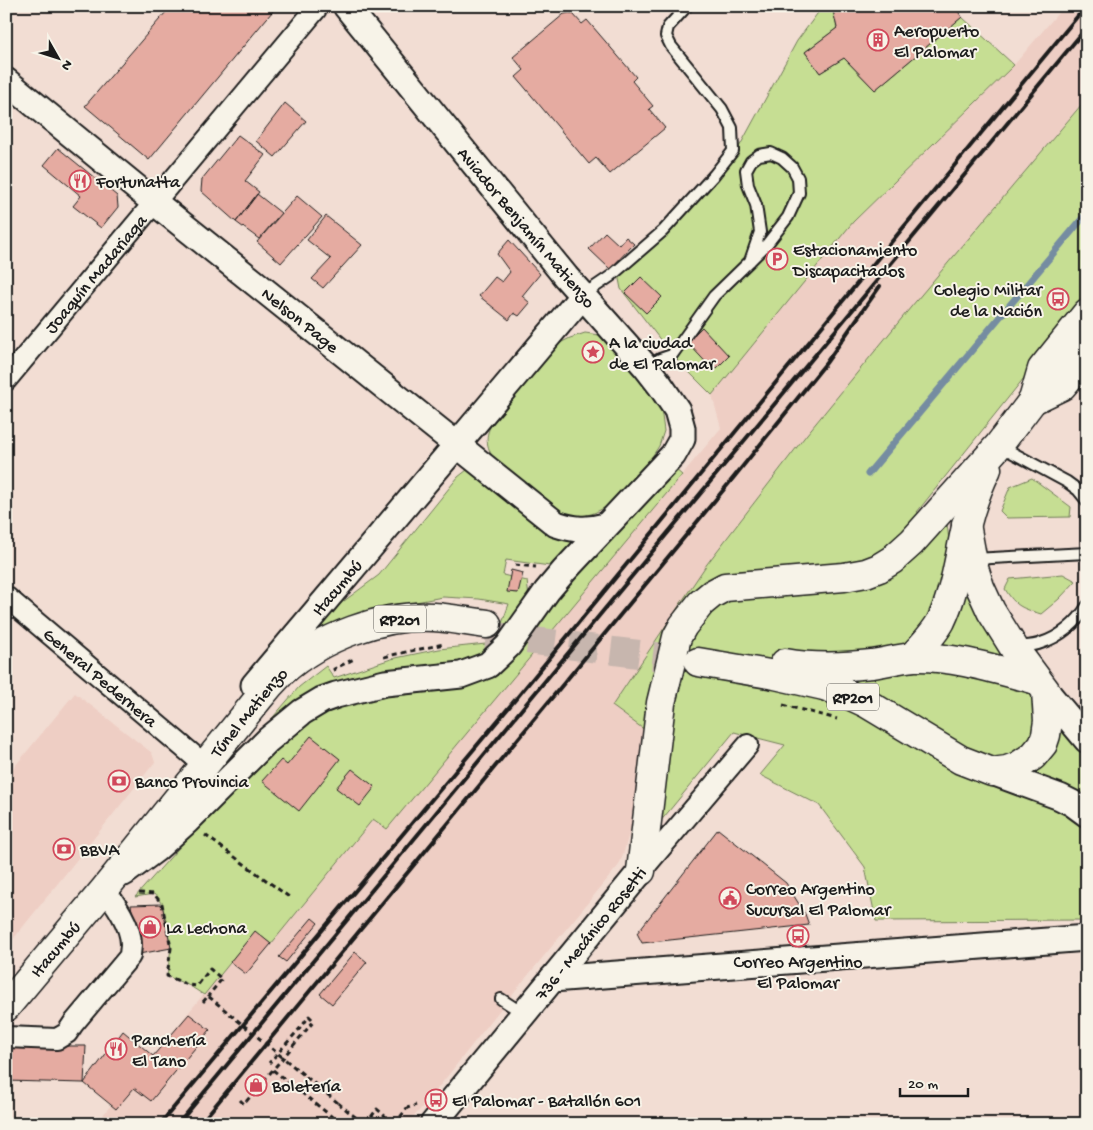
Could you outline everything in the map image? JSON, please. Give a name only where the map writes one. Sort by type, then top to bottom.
[{"type":"main road","points":[[641,871],[661,703],[677,637],[696,609],[712,594],[725,587],[844,577],[866,573],[880,568],[892,560],[912,542],[999,445],[1033,400],[1042,369],[1087,313]]},
{"type":"main road","points":[[1033,400],[1062,386],[1087,356]]},
{"type":"main road","points":[[912,657],[931,636],[940,622],[949,599],[972,504],[999,445]]},
{"type":"main road","points":[[966,524],[972,559],[980,587],[991,611],[1041,686],[1048,721],[1043,744],[1033,756],[1018,766],[992,772]]},
{"type":"main road","name":"Túnel Matienzo","points":[[104,890],[214,775],[278,694],[294,677],[310,665],[360,640],[393,632],[420,628],[487,629]]},
{"type":"main road","name":"RP201","points":[[912,657],[872,664],[845,666],[796,665],[699,655],[824,686],[847,694],[866,703],[961,760],[992,772]]},
{"type":"main road","points":[[912,657],[937,658],[977,665],[1041,686]]},
{"type":"main road","name":"Itacumbú","points":[[6,1007],[104,890]]},
{"type":"street","name":"Joaquín Madariaga","points":[[6,380],[316,10],[317,6]]},
{"type":"street","name":"Aviador Benjamín Matienzo","points":[[346,6],[560,269],[646,367],[680,417],[682,439],[673,455]]},
{"type":"street","name":"Nelson Page","points":[[6,81],[556,524],[584,530],[605,526]]},
{"type":"street","name":"Itacumbú","points":[[104,890],[167,791],[194,756],[583,295]]},
{"type":"street","name":"Itacumbú","points":[[104,890],[156,849],[187,821],[268,740],[302,712],[322,700],[385,683],[461,675],[488,665],[508,646],[558,577],[673,455]]},
{"type":"street","name":"General Pedernera","points":[[6,597],[194,756]]},
{"type":"street","points":[[1041,686],[1087,740]]},
{"type":"street","name":"736 - Mecánico Rosetti","points":[[433,1124],[641,871],[748,745]]},
{"type":"street","points":[[992,772],[1060,797],[1087,814]]},
{"type":"street","points":[[6,1037],[57,1039],[67,1032],[130,956],[131,943],[122,915],[104,890]]},
{"type":"street","points":[[552,979],[1087,938]]},
{"type":"lane","points":[[583,295],[611,276],[662,231],[714,175],[733,151],[732,128],[722,109],[671,46],[666,36],[668,27],[687,6]]},
{"type":"lane","points":[[646,367],[672,355],[714,296],[750,261],[767,244],[788,218],[799,193],[798,178],[792,167],[782,158],[771,153],[759,155],[751,161],[746,170],[748,185],[756,205],[760,232],[750,261]]},
{"type":"lane","points":[[999,445],[1067,482],[1078,490],[1087,501]]},
{"type":"lane","points":[[972,559],[1087,553]]},
{"type":"lane","points":[[1014,648],[1041,644],[1055,637],[1077,621],[1087,606]]},
{"type":"lane","points":[[501,999],[524,1014]]},
{"type":"path","points":[[382,658],[392,654],[444,644]]},
{"type":"path","points":[[337,676],[334,669],[360,656]]},
{"type":"path","points":[[187,821],[289,897]]},
{"type":"path","points":[[104,890],[154,894],[162,904],[171,948],[167,976],[188,985],[197,986],[210,969],[222,979],[203,1002]]},
{"type":"path","points":[[208,996],[365,1124],[377,1109],[394,1124],[408,1108]]},
{"type":"path","points":[[240,1100],[244,1104],[314,1021],[309,1016],[304,1025],[269,1063]]},
{"type":"path","points":[[273,1070],[341,1124]]},
{"type":"shaded area","points":[[1064,6],[1087,6],[1087,97],[807,434],[707,564],[645,729],[634,816],[619,865],[506,1002],[427,1102],[407,1124],[96,1124],[111,1105],[84,1083],[123,1031],[153,1056],[230,962],[246,974],[374,818],[387,828],[721,428],[712,395],[853,222],[1014,65]]},
{"type":"shaded area","points":[[75,693],[152,753],[155,762],[6,948],[6,777]]},
{"type":"green space","points":[[823,6],[832,6],[837,28],[805,52],[820,73],[844,58],[875,90],[962,17],[1014,65],[853,222],[712,395],[672,355],[621,289],[618,274],[663,237],[731,162],[797,41]]},
{"type":"green space","points":[[1087,98],[1087,299],[917,512],[947,524],[951,557],[1087,746],[1087,920],[876,921],[865,867],[819,805],[760,775],[785,745],[734,732],[655,828],[666,734],[642,728],[612,706],[707,564],[807,434]]},
{"type":"green space","points":[[585,333],[599,335],[610,340],[654,392],[661,408],[664,431],[659,446],[644,469],[604,508],[584,516],[573,516],[563,513],[493,458],[487,439],[494,420],[556,345]]},
{"type":"green space","points":[[675,469],[682,475],[387,829],[373,819],[271,944],[255,932],[204,995],[190,986],[167,976],[171,948],[162,904],[154,894],[135,897],[218,804],[300,728],[337,703],[488,665],[497,676],[521,648],[535,622],[584,565],[611,540],[669,479]]},
{"type":"green space","points":[[467,470],[478,475],[551,536],[571,538],[576,542],[559,563],[550,566],[506,560],[503,575],[527,581],[529,598],[499,645],[477,663],[384,679],[237,759],[299,687],[326,666],[334,678],[391,659],[439,649],[495,643],[509,604],[479,599],[443,597],[377,609],[282,662],[326,607],[340,604],[379,575],[458,477]]},
{"type":"green space","points":[[1032,478],[1071,507],[1070,517],[1007,518],[1000,511],[1010,487]]},
{"type":"green space","points":[[1063,574],[1076,581],[1041,614],[1020,606],[1005,589],[1010,579]]},
{"type":"building","points":[[159,6],[277,6],[149,160],[85,106],[166,12]]},
{"type":"building","name":"Aeropuerto El Palomar","points":[[832,6],[954,6],[962,17],[875,90],[844,58],[820,73],[805,52],[837,28]]},
{"type":"building","points":[[570,13],[582,24],[587,20],[636,77],[632,81],[653,106],[649,109],[665,128],[610,174],[596,158],[589,164],[516,77],[524,70],[513,57],[564,14]]},
{"type":"building","points":[[285,103],[306,121],[275,157],[256,141]]},
{"type":"building","points":[[238,135],[265,155],[245,181],[259,192],[236,222],[201,191],[202,179]]},
{"type":"building","name":"Fortunatta","points":[[58,148],[117,196],[118,207],[101,228],[73,206],[81,196],[44,165]]},
{"type":"building","points":[[257,194],[281,213],[259,239],[236,222]]},
{"type":"building","points":[[297,196],[322,217],[281,263],[257,242]]},
{"type":"building","points":[[326,216],[362,245],[323,288],[312,279],[331,259],[307,240]]},
{"type":"building","points":[[605,232],[619,245],[626,237],[634,244],[610,269],[589,249]]},
{"type":"building","points":[[509,240],[540,274],[522,296],[530,303],[519,316],[514,313],[509,320],[479,296],[495,277],[502,282],[510,272],[497,254]]},
{"type":"building","points":[[641,277],[662,297],[646,313],[625,293]]},
{"type":"building","points":[[702,327],[729,356],[714,371],[687,342]]},
{"type":"building","points":[[511,570],[523,573],[518,593],[507,592]]},
{"type":"building","points":[[311,736],[340,759],[299,811],[262,781],[281,760],[287,765]]},
{"type":"building","points":[[352,769],[375,787],[360,806],[336,788]]},
{"type":"building","name":"Correo Argentino Sucursal El Palomar","points":[[718,829],[786,883],[805,914],[809,925],[642,943],[637,933]]},
{"type":"building","name":"La Lechona","points":[[162,904],[171,948],[139,954],[131,905]]},
{"type":"building","points":[[312,918],[318,923],[286,962],[279,957]]},
{"type":"building","points":[[255,931],[271,944],[246,974],[230,962]]},
{"type":"building","points":[[355,952],[367,962],[332,1004],[320,994]]},
{"type":"building","points":[[189,1014],[210,1030],[151,1101],[134,1088],[116,1109],[84,1083],[123,1031],[153,1056]]},
{"type":"building","points":[[6,1046],[86,1046],[84,1083],[6,1081]]},
{"type":"waterway","points":[[868,474],[1087,213]]},
{"type":"tunnel","points":[[486,635],[695,661]]},
{"type":"railway","points":[[160,1124],[515,700],[1086,6]]},
{"type":"railway","points":[[178,1124],[1087,27]]},
{"type":"railway","points":[[200,1124],[730,482],[826,363],[880,286]]},
{"type":"place","name":"Aeropuerto El Palomar","points":[[878,40]]},
{"type":"place","name":"Fortunatta","points":[[80,181]]},
{"type":"place","name":"Estacionamiento Discapacitados","points":[[777,259]]},
{"type":"place","name":"Colegio Militar de la Nación","points":[[1058,299]]},
{"type":"place","name":"A la ciudad de El Palomar","points":[[593,352]]},
{"type":"place","name":"Banco Provincia","points":[[119,781]]},
{"type":"place","name":"BBVA","points":[[64,849]]},
{"type":"place","name":"Correo Argentino Sucursal El Palomar","points":[[730,898]]},
{"type":"place","name":"La Lechona","points":[[150,927]]},
{"type":"place","name":"Correo Argentino El Palomar","points":[[798,936]]},
{"type":"place","name":"Panchería El Tano","points":[[116,1049]]},
{"type":"place","name":"Boletería","points":[[256,1085]]},
{"type":"place","name":"El Palomar - Batallón 601","points":[[436,1100]]}]
